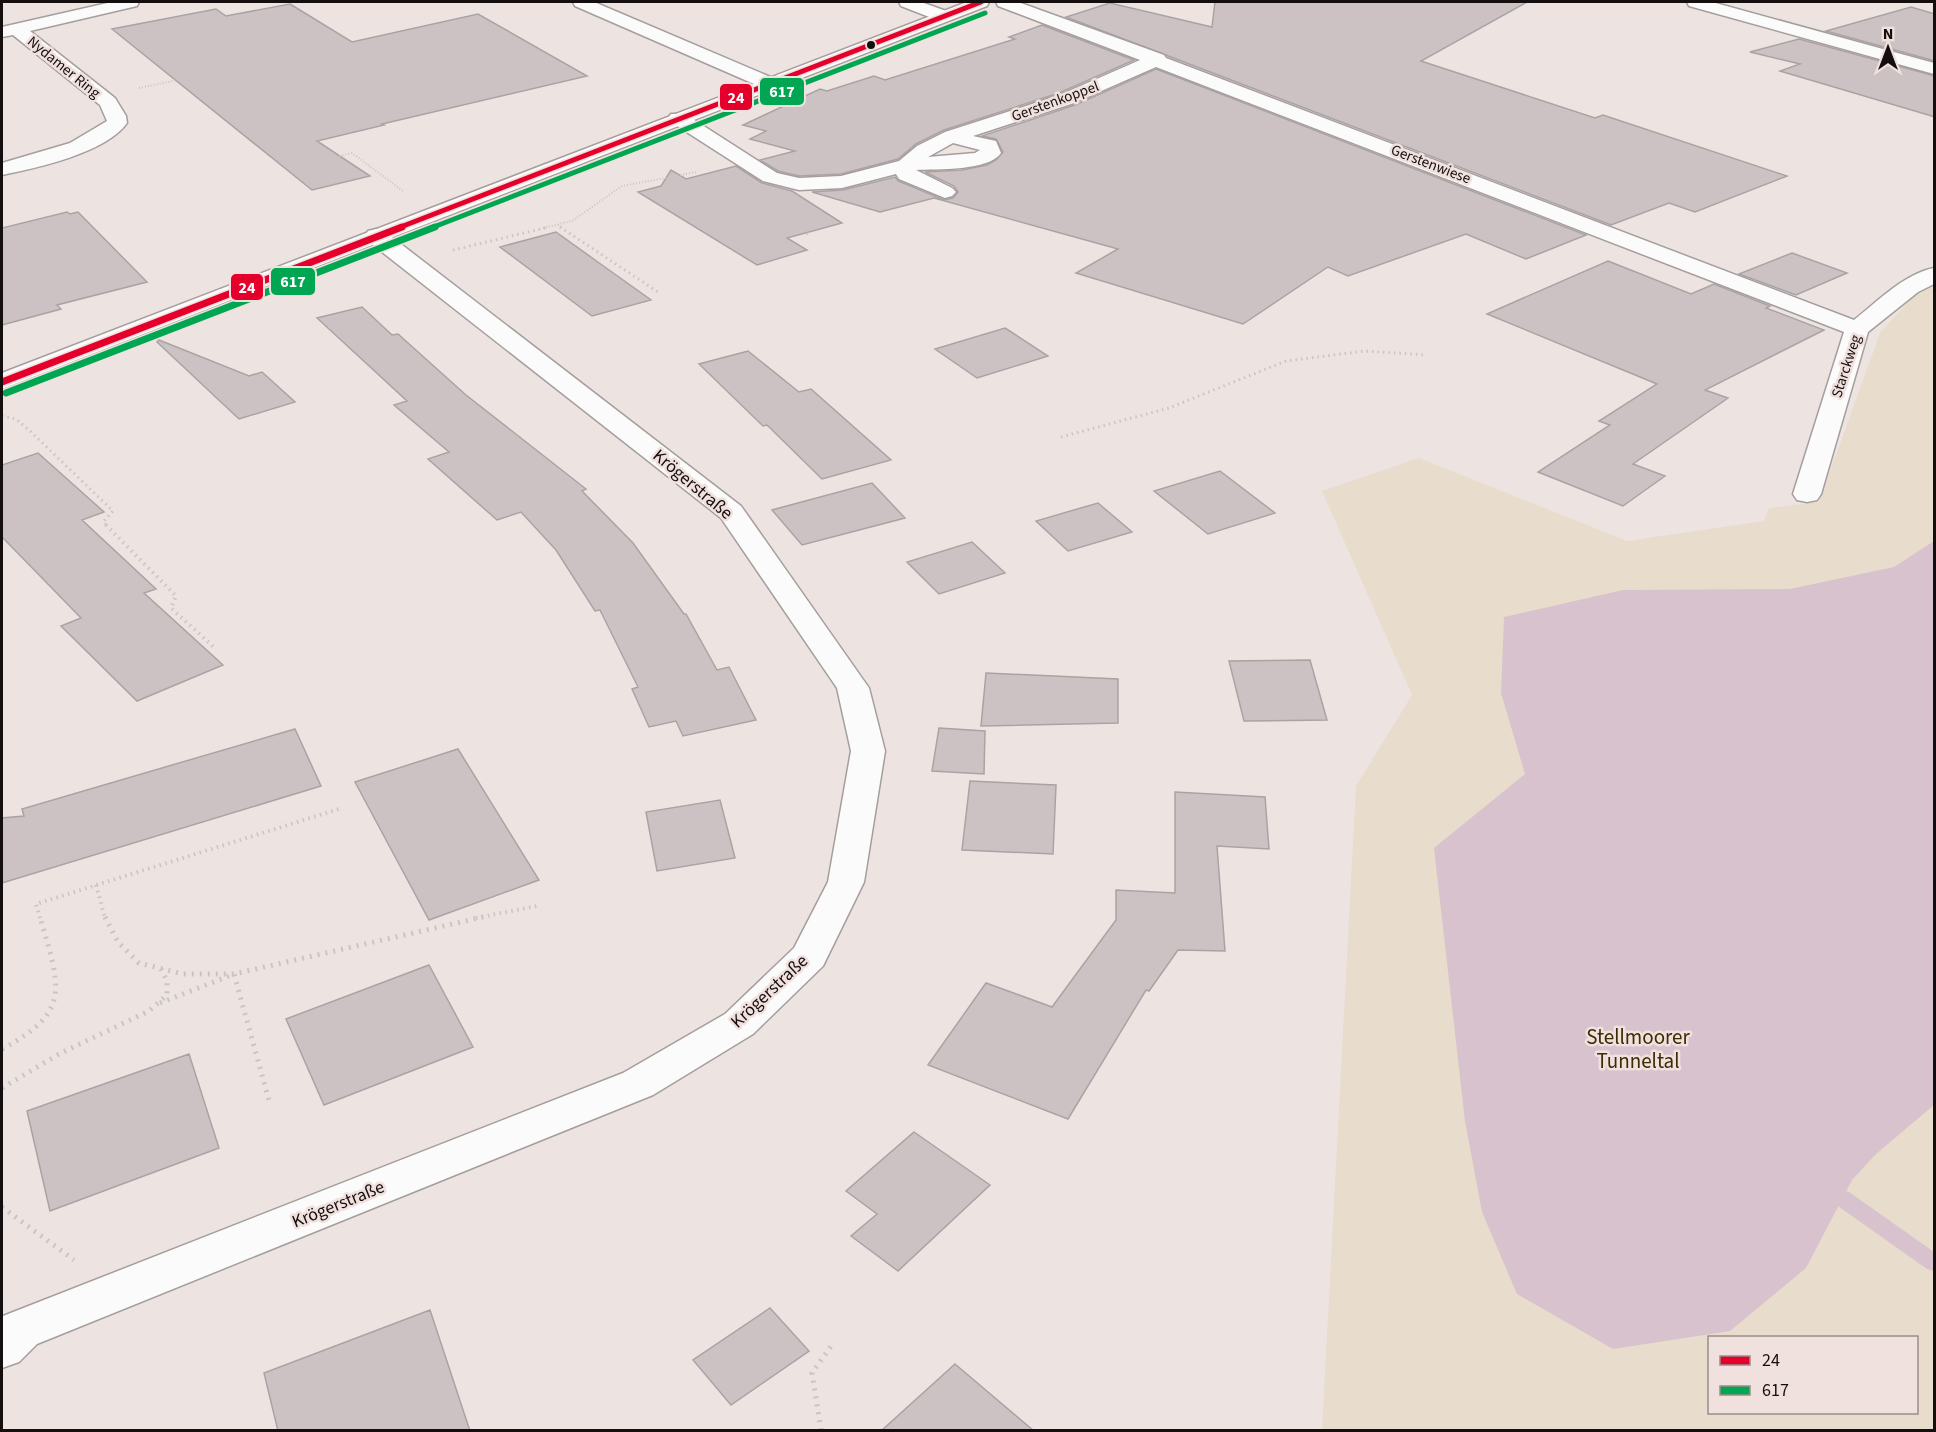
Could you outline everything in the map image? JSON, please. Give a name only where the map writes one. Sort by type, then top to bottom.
[{"type":"street","points":[[9,30],[131,2]]},
{"type":"street","points":[[581,2],[768,83]]},
{"type":"street","points":[[907,2],[943,16]]},
{"type":"street","points":[[2,382],[981,2]]},
{"type":"street","name":"Gerstenwiese","points":[[1004,2],[1158,59],[1857,329]]},
{"type":"street","points":[[1695,2],[1935,69]]},
{"type":"street","name":"Nydamer Ring","points":[[2,169],[79,146],[104,134],[117,123],[116,116],[108,102],[9,30]]},
{"type":"street","name":"Gerstenkoppel","points":[[906,165],[924,150],[951,137],[1067,99],[1158,59]]},
{"type":"street","name":"Gerstenkoppel","points":[[678,118],[770,177],[799,184],[842,182],[906,165],[979,159],[991,153]]},
{"type":"street","points":[[951,137],[989,145],[991,153]]},
{"type":"street","points":[[906,165],[906,175],[945,192]]},
{"type":"street","name":"Krögerstraße","points":[[2,1347],[20,1330],[638,1084],[739,1024],[809,956],[846,882],[868,751],[853,688],[737,520],[723,506],[376,236]]},
{"type":"street","name":"Starckweg","points":[[1807,494],[1857,329],[1910,287],[1935,275]]},
{"type":"path","points":[[100,96],[242,67],[308,118],[274,125],[319,160],[352,153],[434,213]]},
{"type":"path","points":[[991,153],[1016,154],[1282,278]]},
{"type":"path","points":[[1011,185],[1044,167]]},
{"type":"path","points":[[408,261],[572,221],[622,186],[704,172]]},
{"type":"path","points":[[1056,197],[1080,184]]},
{"type":"path","points":[[1107,211],[1121,203]]},
{"type":"path","points":[[779,213],[808,234]]},
{"type":"path","points":[[1128,247],[1164,223]]},
{"type":"path","points":[[557,225],[658,292]]},
{"type":"path","points":[[1152,254],[1185,233]]},
{"type":"path","points":[[1203,271],[1231,254]]},
{"type":"path","points":[[1257,286],[1275,274]]},
{"type":"path","points":[[1061,437],[1169,408],[1286,361],[1365,351],[1427,355]]},
{"type":"path","points":[[2,416],[15,420],[29,430],[113,511],[103,522],[176,596],[171,608],[216,649]]},
{"type":"path","points":[[2,1049],[40,1023],[54,1008],[57,993],[36,904],[342,808]]},
{"type":"path","points":[[96,885],[104,916],[118,942],[139,963],[183,974],[234,974]]},
{"type":"path","points":[[157,1004],[234,974],[410,932],[537,906]]},
{"type":"path","points":[[2,1088],[59,1054],[149,1011],[167,995],[167,981],[161,968]]},
{"type":"path","points":[[234,974],[270,1104]]},
{"type":"path","points":[[2,1207],[119,1292]]},
{"type":"path","points":[[820,1431],[812,1373],[834,1342]]},
{"type":"green space","name":"Stellmoorer Tunneltal","points":[[1934,284],[1934,1430],[1322,1430],[1356,786],[1412,695],[1322,491],[1419,458],[1627,541],[1764,521],[1769,508],[1819,502],[1880,333],[1916,293]]},
{"type":"shaded area","points":[[1934,541],[1934,1105],[1876,1154],[1852,1180],[1806,1268],[1730,1331],[1613,1349],[1517,1294],[1482,1212],[1465,1121],[1434,848],[1525,774],[1501,693],[1504,617],[1623,590],[1790,589],[1894,567]]},
{"type":"building","points":[[1215,2],[1527,2],[1421,61],[1595,118],[1603,115],[1787,176],[1695,212],[1669,203],[1611,225],[1066,17],[1110,3],[1212,27]]},
{"type":"building","points":[[290,4],[352,42],[478,14],[587,76],[317,141],[370,176],[312,190],[112,29],[216,9],[226,16]]},
{"type":"building","points":[[1911,7],[1935,14],[1935,61],[1826,31]]},
{"type":"building","points":[[1042,25],[1134,60],[1059,93],[944,130],[916,144],[898,159],[841,174],[799,176],[778,171],[760,160],[795,151],[750,139],[766,131],[743,125],[820,89],[827,91],[874,76],[885,80],[1015,39],[1009,37]]},
{"type":"building","points":[[1799,39],[1935,76],[1935,117],[1780,71],[1800,64],[1750,52]]},
{"type":"building","points":[[1156,69],[1586,235],[1526,259],[1466,234],[1348,276],[1328,267],[1243,324],[1076,273],[1118,249],[934,198],[880,212],[812,192],[843,190],[895,177],[898,181],[944,200],[953,198],[958,192],[954,186],[925,172],[962,170],[987,165],[1003,152],[996,139],[982,136],[1075,105]]},
{"type":"building","points":[[736,166],[762,183],[792,191],[842,223],[787,238],[807,250],[757,265],[638,192],[661,186],[671,170],[686,179]]},
{"type":"building","points":[[67,212],[70,214],[78,212],[147,282],[57,305],[61,309],[2,325],[2,228]]},
{"type":"building","points":[[556,232],[651,300],[592,316],[500,247]]},
{"type":"building","points":[[1792,253],[1847,273],[1796,295],[1739,274]]},
{"type":"building","points":[[1608,261],[1691,294],[1714,284],[1770,306],[1766,308],[1824,330],[1705,390],[1728,398],[1633,464],[1665,476],[1623,506],[1538,472],[1610,425],[1599,421],[1657,384],[1487,314]]},
{"type":"building","points":[[362,307],[392,335],[398,334],[466,395],[586,489],[582,491],[633,543],[686,614],[717,670],[729,667],[756,720],[683,736],[676,721],[649,727],[632,689],[638,687],[600,610],[595,611],[556,550],[521,512],[497,520],[428,459],[449,452],[394,405],[407,401],[317,318]]},
{"type":"building","points":[[1005,328],[1048,356],[977,378],[935,349]]},
{"type":"building","points":[[159,340],[249,376],[262,372],[295,402],[239,419],[157,342]]},
{"type":"building","points":[[748,351],[799,392],[811,389],[891,460],[822,479],[767,425],[763,426],[699,364]]},
{"type":"building","points":[[38,453],[104,512],[82,520],[156,589],[144,593],[223,665],[137,701],[61,626],[81,618],[2,537],[2,465]]},
{"type":"building","points":[[1220,471],[1275,513],[1208,534],[1154,491]]},
{"type":"building","points":[[872,483],[905,518],[802,545],[772,510]]},
{"type":"building","points":[[1098,503],[1132,532],[1068,551],[1036,521]]},
{"type":"building","points":[[972,542],[1005,573],[939,594],[907,562]]},
{"type":"building","points":[[1310,660],[1327,720],[1244,721],[1229,661]]},
{"type":"building","points":[[986,673],[1118,679],[1118,723],[981,726]]},
{"type":"building","points":[[939,728],[985,731],[984,774],[932,771]]},
{"type":"building","points":[[295,729],[321,786],[2,883],[2,818],[24,816],[22,809]]},
{"type":"building","points":[[458,749],[539,880],[429,920],[355,782]]},
{"type":"building","points":[[970,781],[1056,785],[1053,854],[962,850]]},
{"type":"building","points":[[1175,792],[1265,797],[1269,849],[1217,846],[1225,951],[1178,950],[1149,991],[1146,990],[1068,1119],[928,1065],[986,983],[1052,1007],[1116,920],[1116,890],[1175,893]]},
{"type":"building","points":[[720,800],[735,858],[657,871],[646,812]]},
{"type":"building","points":[[429,965],[473,1047],[324,1105],[286,1019]]},
{"type":"building","points":[[189,1054],[219,1148],[50,1211],[27,1111]]},
{"type":"building","points":[[914,1132],[990,1185],[898,1271],[851,1236],[877,1214],[846,1191]]},
{"type":"building","points":[[770,1308],[809,1351],[731,1405],[693,1360]]},
{"type":"building","points":[[430,1310],[470,1431],[278,1431],[264,1373]]},
{"type":"building","points":[[955,1364],[1034,1431],[881,1431]]},
{"type":"waterway","points":[[1842,1198],[1934,1263]]},
{"type":"transit line","name":"24","points":[[2,382],[981,2]]},
{"type":"transit line","name":"617","points":[[6,393],[985,13]]}]
